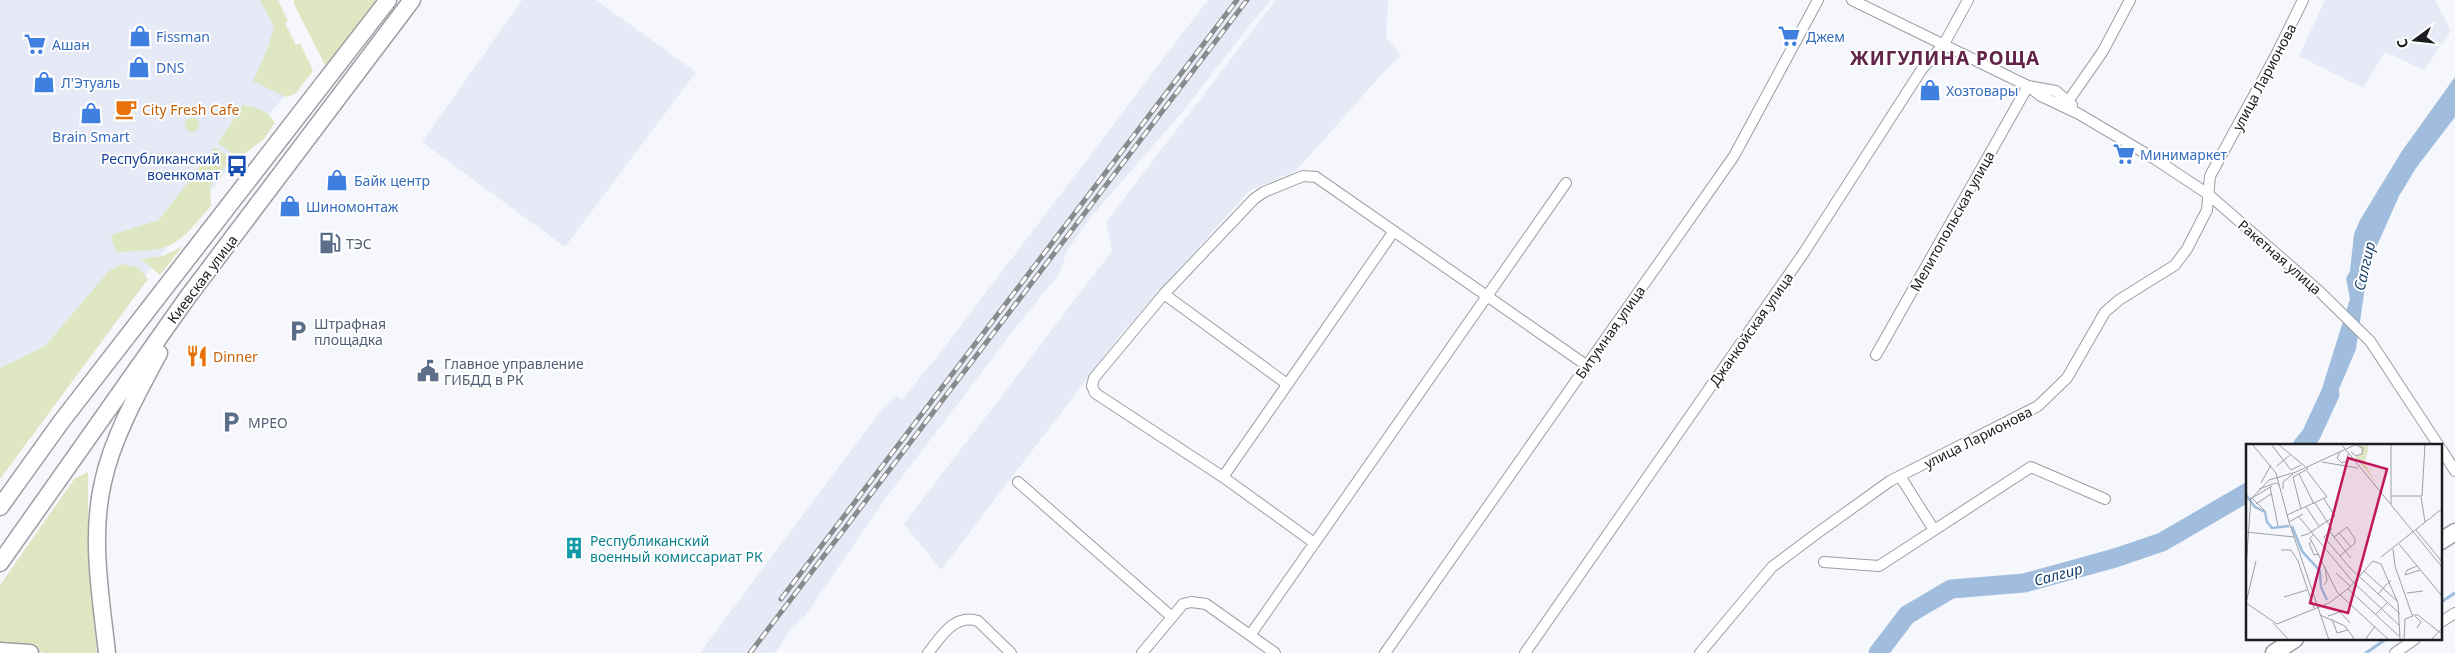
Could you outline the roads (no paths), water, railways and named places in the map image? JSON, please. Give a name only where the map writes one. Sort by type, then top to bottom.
[{"type":"main road","name":"Киевская улица","points":[[0,507],[61,422],[388,0]]},
{"type":"main road","name":"Киевская улица","points":[[0,563],[187,298],[412,0]]},
{"type":"main road","points":[[107,653],[98,555],[99,508],[102,483],[107,466],[140,390],[187,298]]},
{"type":"main road","points":[[2442,540],[2455,532]]},
{"type":"main road","points":[[2274,653],[2294,640]]},
{"type":"main road","points":[[0,651],[30,653]]},
{"type":"street","name":"Битумная улица","points":[[1385,653],[1734,156],[1818,0]]},
{"type":"street","name":"Ракетная улица","points":[[1852,0],[2028,86],[2059,106],[2078,114],[2208,194],[2333,305],[2370,341],[2438,444]]},
{"type":"street","name":"Джанкойская улица","points":[[1525,653],[1803,254],[1922,69],[1944,44],[1968,0]]},
{"type":"street","points":[[2069,100],[2103,51],[2130,0]]},
{"type":"street","name":"улица Ларионова","points":[[1700,653],[1772,567],[1900,476],[2038,406],[2068,378],[2105,312],[2119,300],[2175,265],[2188,249],[2207,210],[2210,176],[2275,57],[2303,0]]},
{"type":"street","name":"Ракетная улица","points":[[2028,86],[2056,91],[2069,100],[2078,114]]},
{"type":"street","name":"Мелитопольская улица","points":[[1876,355],[2028,86]]},
{"type":"street","points":[[1313,542],[1223,477],[1093,390],[1094,378],[1164,294],[1259,195],[1303,176],[1316,177],[1586,365]]},
{"type":"street","points":[[1250,634],[1566,183]]},
{"type":"street","points":[[1223,477],[1394,232]]},
{"type":"street","points":[[1164,294],[1287,384]]},
{"type":"street","points":[[2442,450],[2455,470]]},
{"type":"street","points":[[1824,562],[1879,566],[2031,466],[2106,499]]},
{"type":"street","points":[[1900,476],[1934,530]]},
{"type":"street","points":[[1018,482],[1172,617]]},
{"type":"street","points":[[1142,653],[1183,604],[1191,602],[1206,604],[1275,653]]},
{"type":"street","points":[[2442,621],[2455,613]]},
{"type":"street","points":[[928,653],[951,626],[964,619],[978,622],[1011,653]]},
{"type":"street","points":[[2394,653],[2414,640]]},
{"type":"water","points":[[2455,77],[2455,117],[2416,168],[2399,196],[2368,266],[2356,349],[2323,427],[2315,411],[2350,299],[2346,278],[2350,271],[2354,234],[2360,220],[2402,151]]},
{"type":"waterway","name":"Салгир","points":[[2304,444],[2311,435],[2330,394]]},
{"type":"waterway","name":"Салгир","points":[[1878,653],[1907,615],[1951,589],[2024,583],[2115,558],[2162,542],[2246,493]]},
{"type":"waterway","points":[[2442,601],[2455,593]]},
{"type":"waterway","points":[[2366,653],[2385,640]]},
{"type":"railway","points":[[781,599],[1237,0]]},
{"type":"railway","points":[[750,653],[1247,0]]},
{"type":"place","name":"Fissman","points":[[140,36]]},
{"type":"place","name":"Джем","points":[[1789,36]]},
{"type":"place","name":"Ашан","points":[[35,44]]},
{"type":"place","name":"DNS","points":[[139,67]]},
{"type":"place","name":"Л'Этуаль","points":[[44,82]]},
{"type":"place","name":"Хозтовары","points":[[1930,90]]},
{"type":"place","name":"City Fresh Cafe","points":[[126,109]]},
{"type":"place","name":"Brain Smart","points":[[91,113]]},
{"type":"place","name":"Минимаркет","points":[[2124,154]]},
{"type":"place","name":"Республиканский военкомат","points":[[237,166]]},
{"type":"place","name":"Байк центр","points":[[337,180]]},
{"type":"place","name":"Шиномонтаж","points":[[290,206]]},
{"type":"place","name":"ТЭС","points":[[330,243]]},
{"type":"place","name":"Штрафная площадка","points":[[298,331]]},
{"type":"place","name":"Dinner","points":[[197,356]]},
{"type":"place","name":"Главное управление ГИБДД в РК","points":[[428,371]]},
{"type":"place","name":"МРЕО","points":[[231,422]]},
{"type":"place","name":"Республиканский военный комиссариат РК","points":[[574,548]]},
{"type":"district","name":"ЖИГУЛИНА РОЩА","points":[[1945,58]]}]
